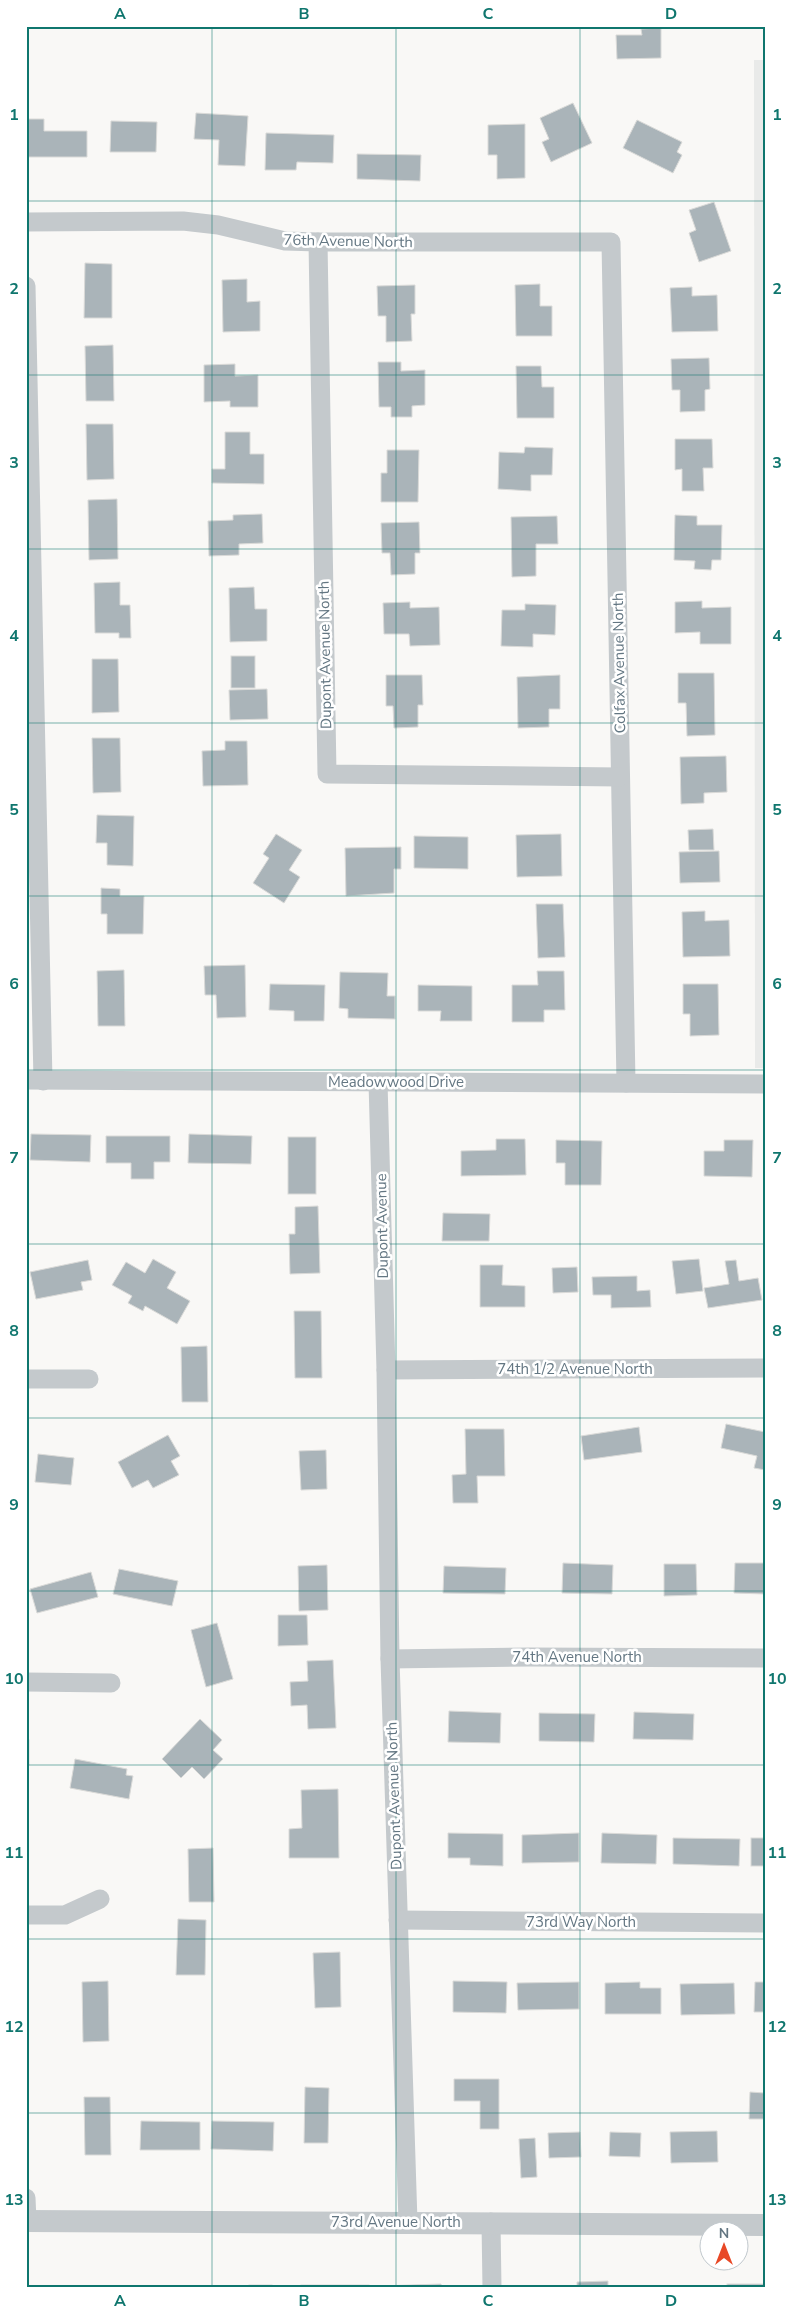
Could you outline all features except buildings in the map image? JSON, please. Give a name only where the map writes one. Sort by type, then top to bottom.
[{"type":"street","name":"76th Avenue North","points":[[26,222],[183,221],[218,225],[285,241],[611,242]]},
{"type":"street","name":"Dupont Avenue North","points":[[318,242],[327,774],[620,777]]},
{"type":"street","name":"Colfax Avenue North","points":[[611,242],[626,1083]]},
{"type":"street","points":[[26,286],[35,1081]]},
{"type":"street","name":"Meadowwood Drive","points":[[35,1081],[765,1084]]},
{"type":"street","name":"Dupont Avenue","points":[[378,1082],[386,1370]]},
{"type":"street","name":"74th 1/2 Avenue North","points":[[386,1370],[765,1368]]},
{"type":"street","name":"Dupont Avenue North","points":[[386,1370],[390,1659],[408,2222]]},
{"type":"street","points":[[26,1379],[89,1379]]},
{"type":"street","name":"74th Avenue North","points":[[390,1659],[529,1657],[765,1658]]},
{"type":"street","points":[[26,1682],[111,1682]]},
{"type":"street","points":[[26,1915],[64,1915],[100,1898]]},
{"type":"street","name":"73rd Way North","points":[[398,1920],[765,1923]]},
{"type":"street","points":[[26,2198],[26,2221]]},
{"type":"street","name":"73rd Avenue North","points":[[26,2221],[491,2222],[765,2225]]},
{"type":"street","points":[[491,2222],[492,2288]]},
{"type":"shaded area","points":[[754,60],[765,60],[765,1068],[755,1068]]}]
